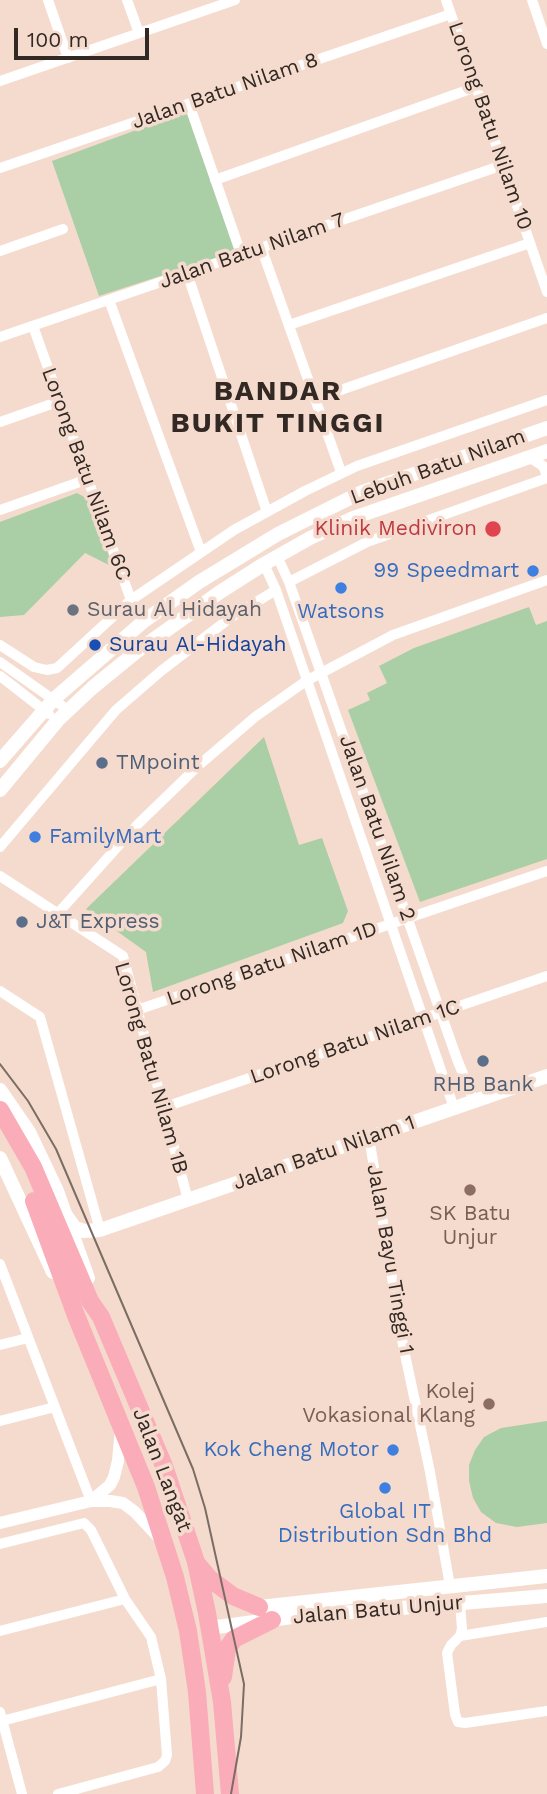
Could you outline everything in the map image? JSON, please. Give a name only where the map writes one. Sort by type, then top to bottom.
[{"type":"highway","name":"Jalan Langat","points":[[0,1111],[33,1167],[59,1245],[75,1313],[146,1487],[166,1546],[188,1631],[197,1692],[205,1794]]},
{"type":"highway","name":"Jalan Langat","points":[[0,1132],[59,1245],[101,1317],[164,1466],[196,1562],[222,1702]]},
{"type":"highway","points":[[196,1562],[210,1579],[266,1614],[234,1639],[227,1649],[224,1662],[222,1702],[230,1794]]},
{"type":"highway","points":[[188,1631],[209,1628]]},
{"type":"main road","name":"Lebuh Batu Nilam","points":[[0,761],[54,699],[144,621],[245,555],[320,511],[362,492],[547,428]]},
{"type":"main road","name":"Lebuh Batu Nilam","points":[[0,790],[63,715],[136,652],[264,564],[353,518],[547,451]]},
{"type":"main road","points":[[245,555],[270,549],[277,556]]},
{"type":"main road","name":"Jalan Batu Nilam 1","points":[[100,1230],[547,1076]]},
{"type":"main road","name":"Jalan Langat","points":[[0,1090],[29,1132],[57,1191],[101,1317]]},
{"type":"main road","name":"Jalan Langat","points":[[0,1158],[42,1251],[75,1313]]},
{"type":"main road","points":[[65,1214],[75,1228],[84,1231],[100,1230]]},
{"type":"main road","points":[[84,1266],[85,1245],[100,1230]]},
{"type":"main road","name":"Jalan Batu Unjur","points":[[209,1628],[266,1614],[450,1586],[547,1576]]},
{"type":"main road","name":"Jalan Batu Unjur","points":[[266,1614],[547,1596]]},
{"type":"street","points":[[48,0],[68,58]]},
{"type":"street","points":[[127,0],[139,33]]},
{"type":"street","points":[[0,81],[139,33],[207,5],[235,0]]},
{"type":"street","name":"Lorong Batu Nilam 10","points":[[446,0],[547,292]]},
{"type":"street","points":[[532,0],[547,44]]},
{"type":"street","name":"Jalan Batu Nilam 8","points":[[0,168],[451,14]]},
{"type":"street","points":[[215,180],[476,88]]},
{"type":"street","points":[[189,104],[241,254]]},
{"type":"street","name":"Jalan Batu Nilam 7","points":[[0,337],[503,165]]},
{"type":"street","points":[[0,251],[63,229]]},
{"type":"street","points":[[289,325],[530,243]]},
{"type":"street","points":[[261,247],[341,472]]},
{"type":"street","points":[[187,273],[267,512]]},
{"type":"street","points":[[109,300],[201,552]]},
{"type":"street","points":[[315,398],[547,318]]},
{"type":"street","name":"Lorong Batu Nilam 6C","points":[[33,326],[131,600],[144,621]]},
{"type":"street","points":[[0,645],[34,667],[47,670],[57,668],[131,600],[201,552],[267,512],[341,472],[547,400]]},
{"type":"street","points":[[0,422],[60,401]]},
{"type":"street","points":[[289,582],[367,542],[547,477],[543,466],[529,457]]},
{"type":"street","points":[[0,510],[88,479]]},
{"type":"street","name":"Jalan Batu Nilam 2","points":[[277,556],[322,673],[474,1101]]},
{"type":"street","name":"Jalan Batu Nilam 2","points":[[264,564],[276,590],[454,1108]]},
{"type":"street","points":[[58,912],[138,824],[198,766],[255,717],[306,681],[411,627],[547,580]]},
{"type":"street","points":[[0,847],[116,710],[230,618],[276,590]]},
{"type":"street","points":[[0,662],[54,699],[63,715]]},
{"type":"street","points":[[0,676],[43,710],[63,715]]},
{"type":"street","name":"Lorong Batu Nilam 1D","points":[[137,1010],[547,871]]},
{"type":"street","name":"Lorong Batu Nilam 1B","points":[[0,876],[123,956],[188,1200]]},
{"type":"street","name":"Lorong Batu Nilam 1C","points":[[162,1108],[547,976]]},
{"type":"street","points":[[0,991],[40,1017],[100,1230]]},
{"type":"street","name":"Jalan Bayu Tinggi 1","points":[[369,1137],[404,1345],[450,1586]]},
{"type":"street","points":[[0,1264],[91,1501]]},
{"type":"street","points":[[0,1345],[28,1338]]},
{"type":"street","points":[[0,1421],[55,1407]]},
{"type":"street","points":[[91,1501],[110,1485],[114,1477],[121,1424]]},
{"type":"street","points":[[0,1523],[91,1501],[123,1503],[135,1512],[166,1546]]},
{"type":"street","points":[[0,1544],[84,1523],[91,1530],[125,1599],[151,1637],[161,1679],[167,1755],[165,1761],[158,1767],[58,1794]]},
{"type":"street","points":[[0,1631],[125,1599]]},
{"type":"street","points":[[460,1603],[462,1629],[447,1653],[454,1714],[458,1722],[547,1711]]},
{"type":"street","points":[[460,1636],[547,1622]]},
{"type":"street","points":[[22,1794],[1,1717],[161,1679]]},
{"type":"green space","points":[[188,111],[237,251],[99,296],[52,161]]},
{"type":"green space","points":[[77,493],[88,499],[113,567],[85,553],[24,615],[0,617],[0,522]]},
{"type":"green space","points":[[529,607],[536,625],[547,621],[547,859],[420,902],[348,710],[370,700],[367,693],[387,683],[379,666],[414,648]]},
{"type":"green space","points":[[264,737],[299,845],[322,838],[348,911],[343,923],[153,992],[146,952],[86,909]]},
{"type":"green space","points":[[547,1421],[547,1523],[517,1527],[496,1523],[481,1512],[473,1498],[469,1465],[475,1450],[484,1437],[501,1428]]},
{"type":"tram line","points":[[0,1064],[28,1101],[56,1149],[193,1469],[205,1508],[244,1684],[241,1737],[231,1794]]},
{"type":"place","name":"Klinik Mediviron","points":[[493,529]]},
{"type":"place","name":"99 Speedmart","points":[[533,571]]},
{"type":"place","name":"Watsons","points":[[341,588]]},
{"type":"place","name":"Surau Al Hidayah","points":[[73,610]]},
{"type":"place","name":"Surau Al-Hidayah","points":[[95,645]]},
{"type":"place","name":"TMpoint","points":[[102,763]]},
{"type":"place","name":"FamilyMart","points":[[35,837]]},
{"type":"place","name":"J&T Express","points":[[22,922]]},
{"type":"place","name":"RHB Bank","points":[[483,1061]]},
{"type":"place","name":"SK Batu Unjur","points":[[470,1190]]},
{"type":"place","name":"Kolej Vokasional Klang","points":[[489,1404]]},
{"type":"place","name":"Kok Cheng Motor","points":[[393,1450]]},
{"type":"place","name":"Global IT Distribution Sdn Bhd","points":[[385,1488]]},
{"type":"district","name":"BANDAR BUKIT TINGGI","points":[[278,408]]}]
